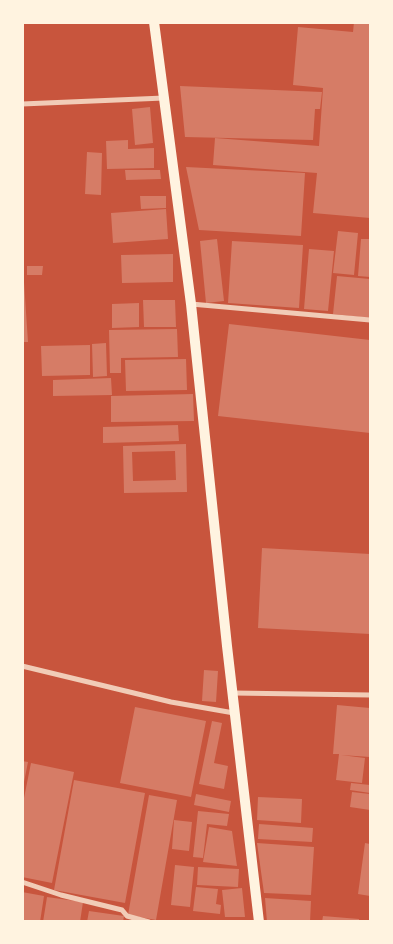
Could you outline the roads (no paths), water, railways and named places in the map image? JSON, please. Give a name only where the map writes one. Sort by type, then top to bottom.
[{"type":"main road","points":[[154,22],[191,304],[232,693],[259,922]]},
{"type":"street","points":[[22,104],[164,98]]},
{"type":"street","points":[[191,304],[370,320]]},
{"type":"street","points":[[22,666],[171,702],[235,713]]},
{"type":"street","points":[[232,693],[370,695]]},
{"type":"street","points":[[22,882],[61,895],[122,910],[127,916],[149,922]]}]
